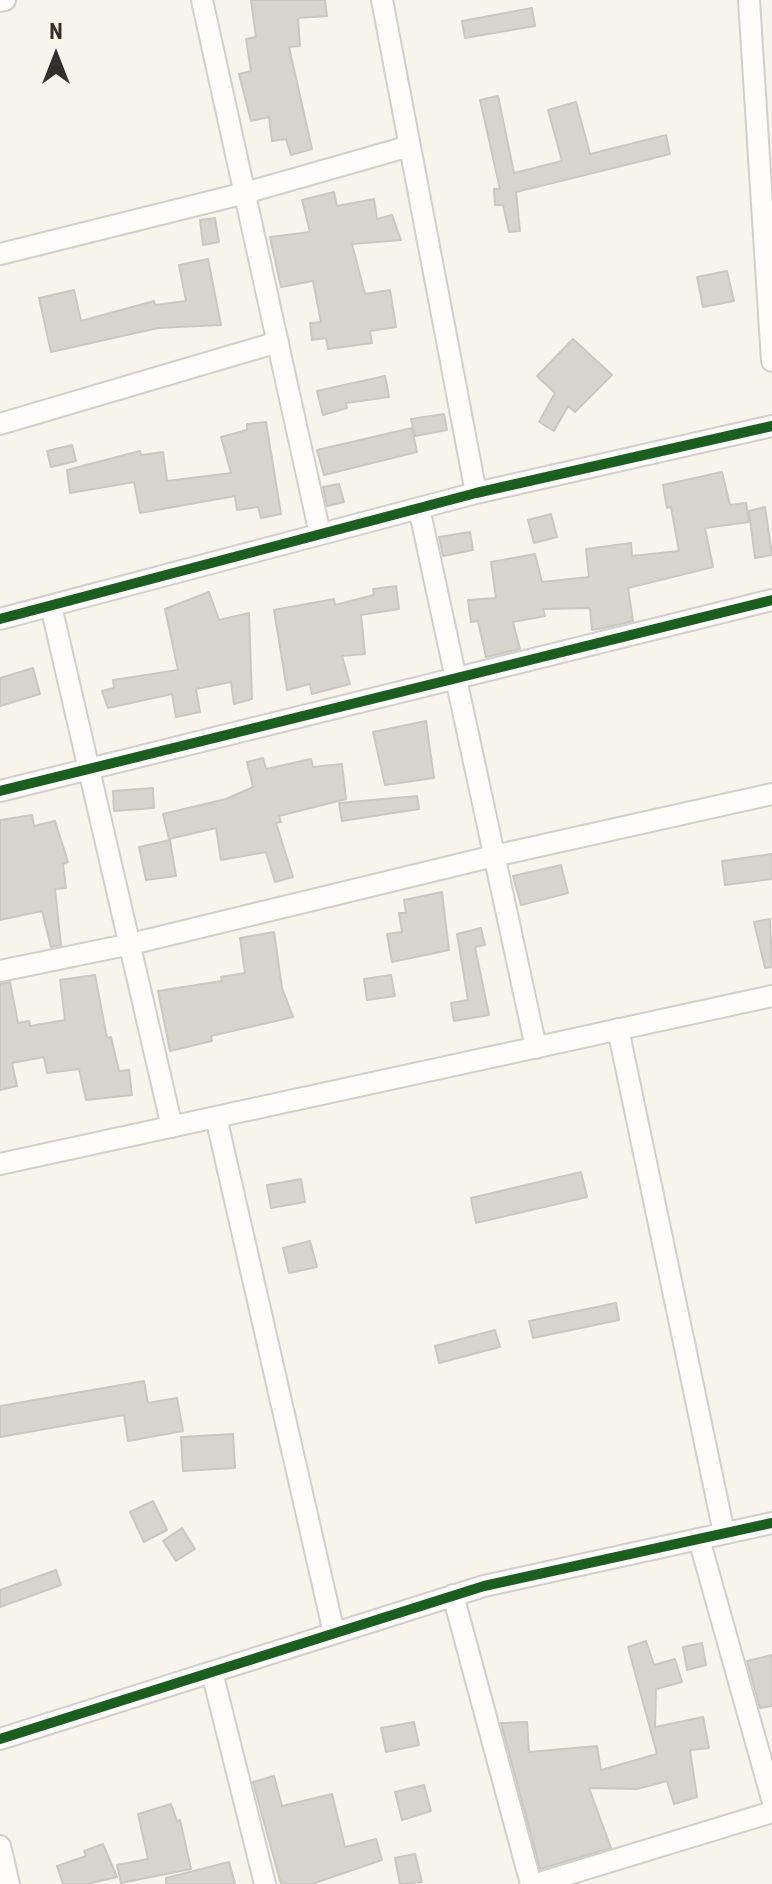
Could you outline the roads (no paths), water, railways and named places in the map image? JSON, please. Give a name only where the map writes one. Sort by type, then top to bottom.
[{"type":"street","points":[[202,0],[320,534]]},
{"type":"street","points":[[382,0],[476,493]]},
{"type":"street","points":[[749,0],[772,361]]},
{"type":"street","points":[[0,254],[245,193],[410,146]]},
{"type":"street","points":[[0,424],[278,342]]},
{"type":"street","points":[[0,619],[476,493],[772,426]]},
{"type":"street","points":[[419,508],[536,1048]]},
{"type":"street","points":[[0,791],[772,600]]},
{"type":"street","points":[[51,606],[172,1127]]},
{"type":"street","points":[[0,971],[131,944],[494,856],[772,794]]},
{"type":"street","points":[[0,1164],[772,996]]},
{"type":"street","points":[[618,1029],[724,1533]]},
{"type":"street","points":[[216,1117],[334,1633]]},
{"type":"street","points":[[0,1739],[484,1586],[772,1523]]},
{"type":"street","points":[[699,1539],[772,1799]]},
{"type":"street","points":[[453,1595],[533,1884],[772,1812]]},
{"type":"street","points":[[212,1672],[265,1884]]},
{"type":"street","points":[[0,1846],[9,1884]]}]
